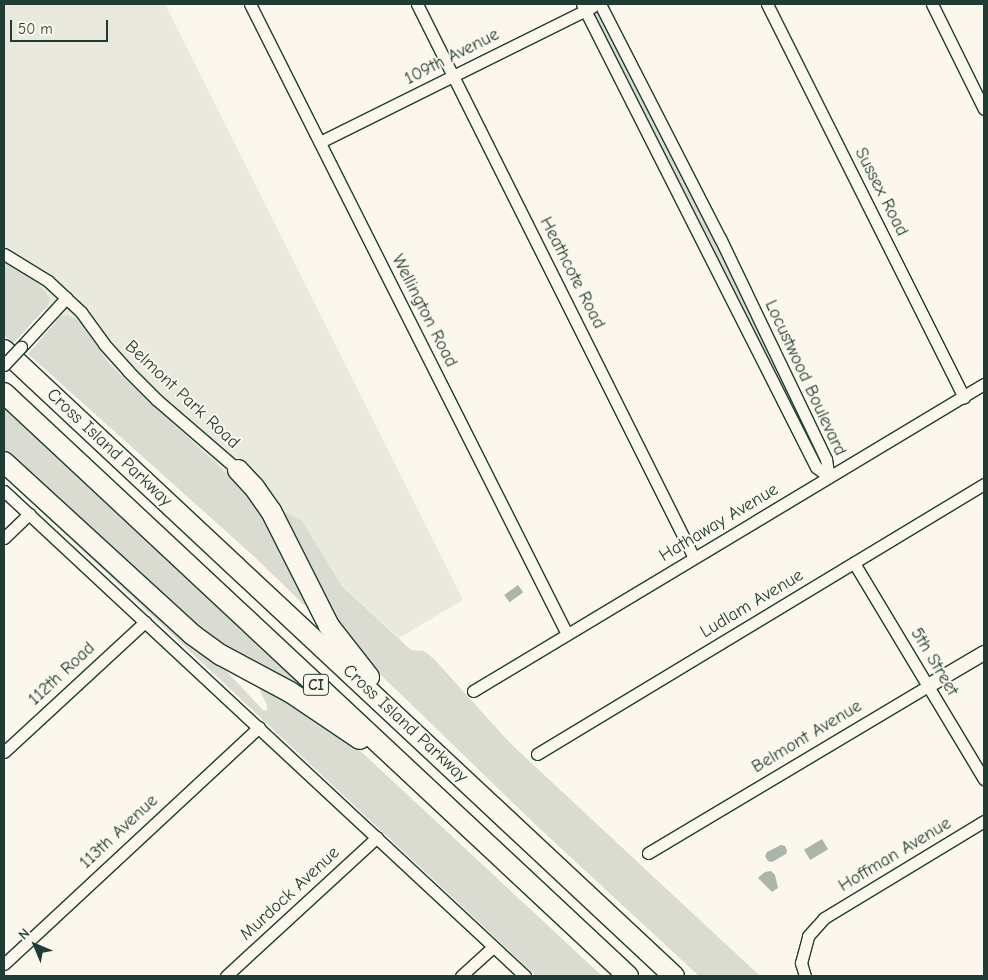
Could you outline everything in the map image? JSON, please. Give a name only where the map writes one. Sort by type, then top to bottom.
[{"type":"highway","name":"Cross Island Parkway","points":[[12,348],[441,759],[674,976]]},
{"type":"highway","name":"Cross Island Parkway","points":[[4,393],[628,976]]},
{"type":"highway","points":[[4,462],[193,635],[233,662],[290,692],[413,776]]},
{"type":"highway","points":[[238,470],[254,487],[271,511],[316,603],[338,638],[441,759]]},
{"type":"street","name":"Wellington Road","points":[[250,4],[567,634]]},
{"type":"street","name":"Heathcote Road","points":[[416,4],[694,558]]},
{"type":"street","name":"109th Avenue","points":[[320,142],[584,7],[600,4]]},
{"type":"street","name":"Locustwood Boulevard","points":[[600,4],[720,238],[826,459],[829,477]]},
{"type":"street","name":"Sussex Road","points":[[766,4],[964,397]]},
{"type":"street","points":[[932,4],[984,108]]},
{"type":"street","name":"Locustwood Boulevard","points":[[584,7],[816,466],[829,477]]},
{"type":"street","points":[[705,247],[720,238]]},
{"type":"street","name":"Belmont Park Road","points":[[4,254],[48,281],[81,312],[104,344],[128,372],[238,470]]},
{"type":"street","points":[[4,365],[12,348],[66,298]]},
{"type":"street","name":"Hathaway Avenue","points":[[472,691],[984,384]]},
{"type":"street","name":"Ludlam Avenue","points":[[537,754],[984,484]]},
{"type":"street","points":[[4,491],[259,726],[525,976]]},
{"type":"street","points":[[4,538],[29,514]]},
{"type":"street","name":"5th Street","points":[[854,563],[984,779]]},
{"type":"street","name":"112th Road","points":[[4,752],[145,622]]},
{"type":"street","name":"Belmont Avenue","points":[[648,853],[984,653]]},
{"type":"street","name":"113th Avenue","points":[[4,964],[259,726]]},
{"type":"street","name":"Hoffman Avenue","points":[[805,976],[801,964],[808,936],[824,918],[984,821]]},
{"type":"street","name":"Murdock Avenue","points":[[226,976],[377,837]]},
{"type":"street","points":[[461,976],[493,947]]},
{"type":"shaded area","points":[[4,4],[165,4],[463,600],[399,638],[4,273]]},
{"type":"shaded area","points":[[582,4],[600,4],[720,238],[829,477],[816,467]]},
{"type":"shaded area","points":[[4,263],[39,284],[50,299],[47,306],[13,344],[4,335]]},
{"type":"shaded area","points":[[67,315],[81,322],[109,364],[257,502],[309,607],[303,604],[258,560],[28,354],[60,317]]},
{"type":"shaded area","points":[[4,406],[305,689],[290,683],[225,648],[194,624],[4,449]]},
{"type":"shaded area","points":[[4,472],[214,658],[264,711],[267,710],[267,705],[259,689],[264,686],[339,731],[602,976],[536,976],[4,477]]},
{"type":"shaded area","points":[[281,510],[302,521],[341,585],[411,650],[424,651],[434,659],[511,744],[760,976],[699,976],[537,826],[383,677],[344,633]]},
{"type":"shaded area","points":[[518,585],[523,592],[510,602],[504,595]]},
{"type":"shaded area","points":[[822,839],[828,849],[810,860],[804,850]]},
{"type":"shaded area","points":[[781,845],[785,846],[786,854],[772,862],[768,861],[765,856],[767,852]]},
{"type":"shaded area","points":[[771,871],[775,875],[778,888],[772,892],[758,878],[765,872]]}]
